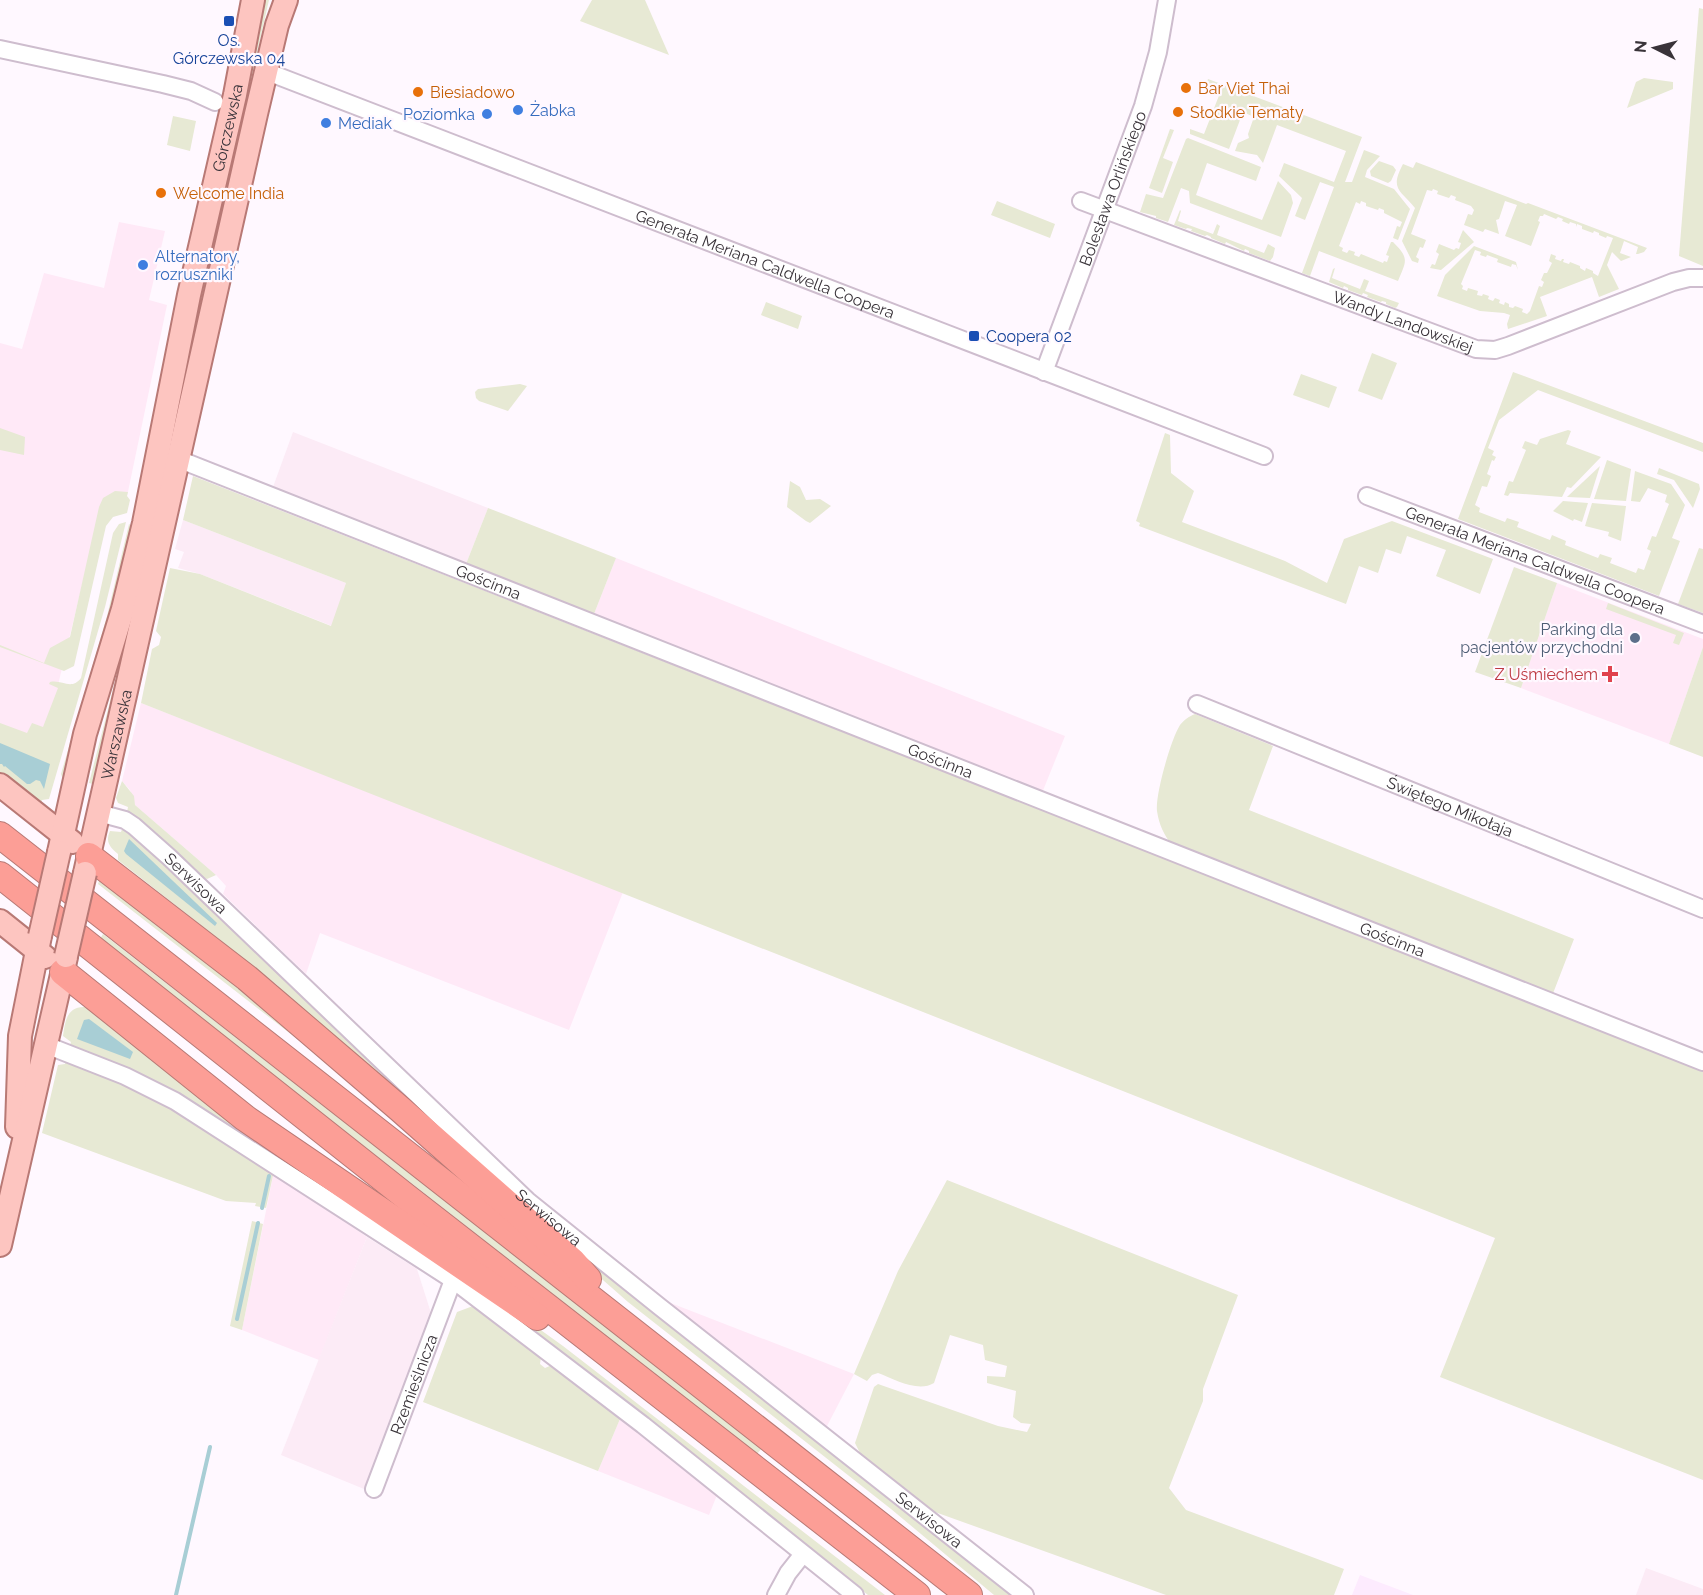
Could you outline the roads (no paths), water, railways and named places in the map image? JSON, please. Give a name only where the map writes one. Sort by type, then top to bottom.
[{"type":"highway","points":[[0,835],[969,1595]]},
{"type":"highway","points":[[87,864],[247,978],[572,1261],[652,1347]]},
{"type":"highway","points":[[0,875],[405,1196],[917,1595]]},
{"type":"highway","points":[[65,964],[245,1118],[535,1316],[629,1369]]},
{"type":"main road","name":"Górczewska","points":[[176,360],[235,95],[253,0]]},
{"type":"main road","name":"Górczewska","points":[[216,287],[266,72],[286,0]]},
{"type":"main road","name":"Warszawska","points":[[0,1245],[216,287]]},
{"type":"main road","name":"Warszawska","points":[[16,1179],[20,1036],[38,943],[86,734],[123,609],[144,523],[176,360]]},
{"type":"main road","points":[[0,785],[61,844],[87,864]]},
{"type":"main road","points":[[0,921],[38,943],[65,964]]},
{"type":"street","name":"Bolesława Orlińskiego","points":[[1044,372],[1151,80],[1167,0]]},
{"type":"street","points":[[0,49],[163,84],[191,91],[215,102]]},
{"type":"street","name":"Generała Meriana Caldwella Coopera","points":[[266,72],[1264,456]]},
{"type":"street","name":"Wandy Landowskiej","points":[[1081,201],[1466,346],[1485,350],[1508,346],[1673,282],[1689,278],[1703,278]]},
{"type":"street","name":"Gościnna","points":[[178,459],[1703,1062]]},
{"type":"street","name":"Generała Meriana Caldwella Coopera","points":[[1367,495],[1703,624]]},
{"type":"street","name":"Świętego Mikołaja","points":[[1197,704],[1703,909]]},
{"type":"street","name":"Serwisowa","points":[[99,813],[124,820],[134,826],[169,857],[528,1201],[1025,1595]]},
{"type":"street","points":[[46,1045],[125,1076],[175,1101],[453,1280],[643,1425],[855,1595]]},
{"type":"street","name":"Rzemieślnicza","points":[[374,1489],[453,1280]]},
{"type":"street","points":[[776,1595],[788,1573],[803,1554]]},
{"type":"water","points":[[0,743],[50,764],[44,789],[40,781],[36,780],[27,784],[0,764]]},
{"type":"water","points":[[129,839],[217,923],[215,926],[126,854],[124,851]]},
{"type":"water","points":[[89,1019],[133,1052],[130,1059],[77,1039],[84,1020]]},
{"type":"waterway","points":[[262,1208],[269,1176]]},
{"type":"waterway","points":[[237,1319],[258,1223]]},
{"type":"waterway","points":[[176,1595],[210,1447]]},
{"type":"place","name":"Os. Górczewska 04","points":[[229,21]]},
{"type":"place","name":"Bar Viet Thai","points":[[1186,88]]},
{"type":"place","name":"Biesiadowo","points":[[418,92]]},
{"type":"place","name":"Żabka","points":[[518,110]]},
{"type":"place","name":"Słodkie Tematy","points":[[1178,112]]},
{"type":"place","name":"Poziomka","points":[[487,114]]},
{"type":"place","name":"Mediak","points":[[326,123]]},
{"type":"place","name":"Welcome India","points":[[161,193]]},
{"type":"place","name":"Alternatory, rozruszniki","points":[[143,265]]},
{"type":"place","name":"Coopera 02","points":[[974,336]]},
{"type":"place","name":"Parking dla pacjentów przychodni","points":[[1635,638]]},
{"type":"place","name":"Z Uśmiechem","points":[[1610,674]]}]
